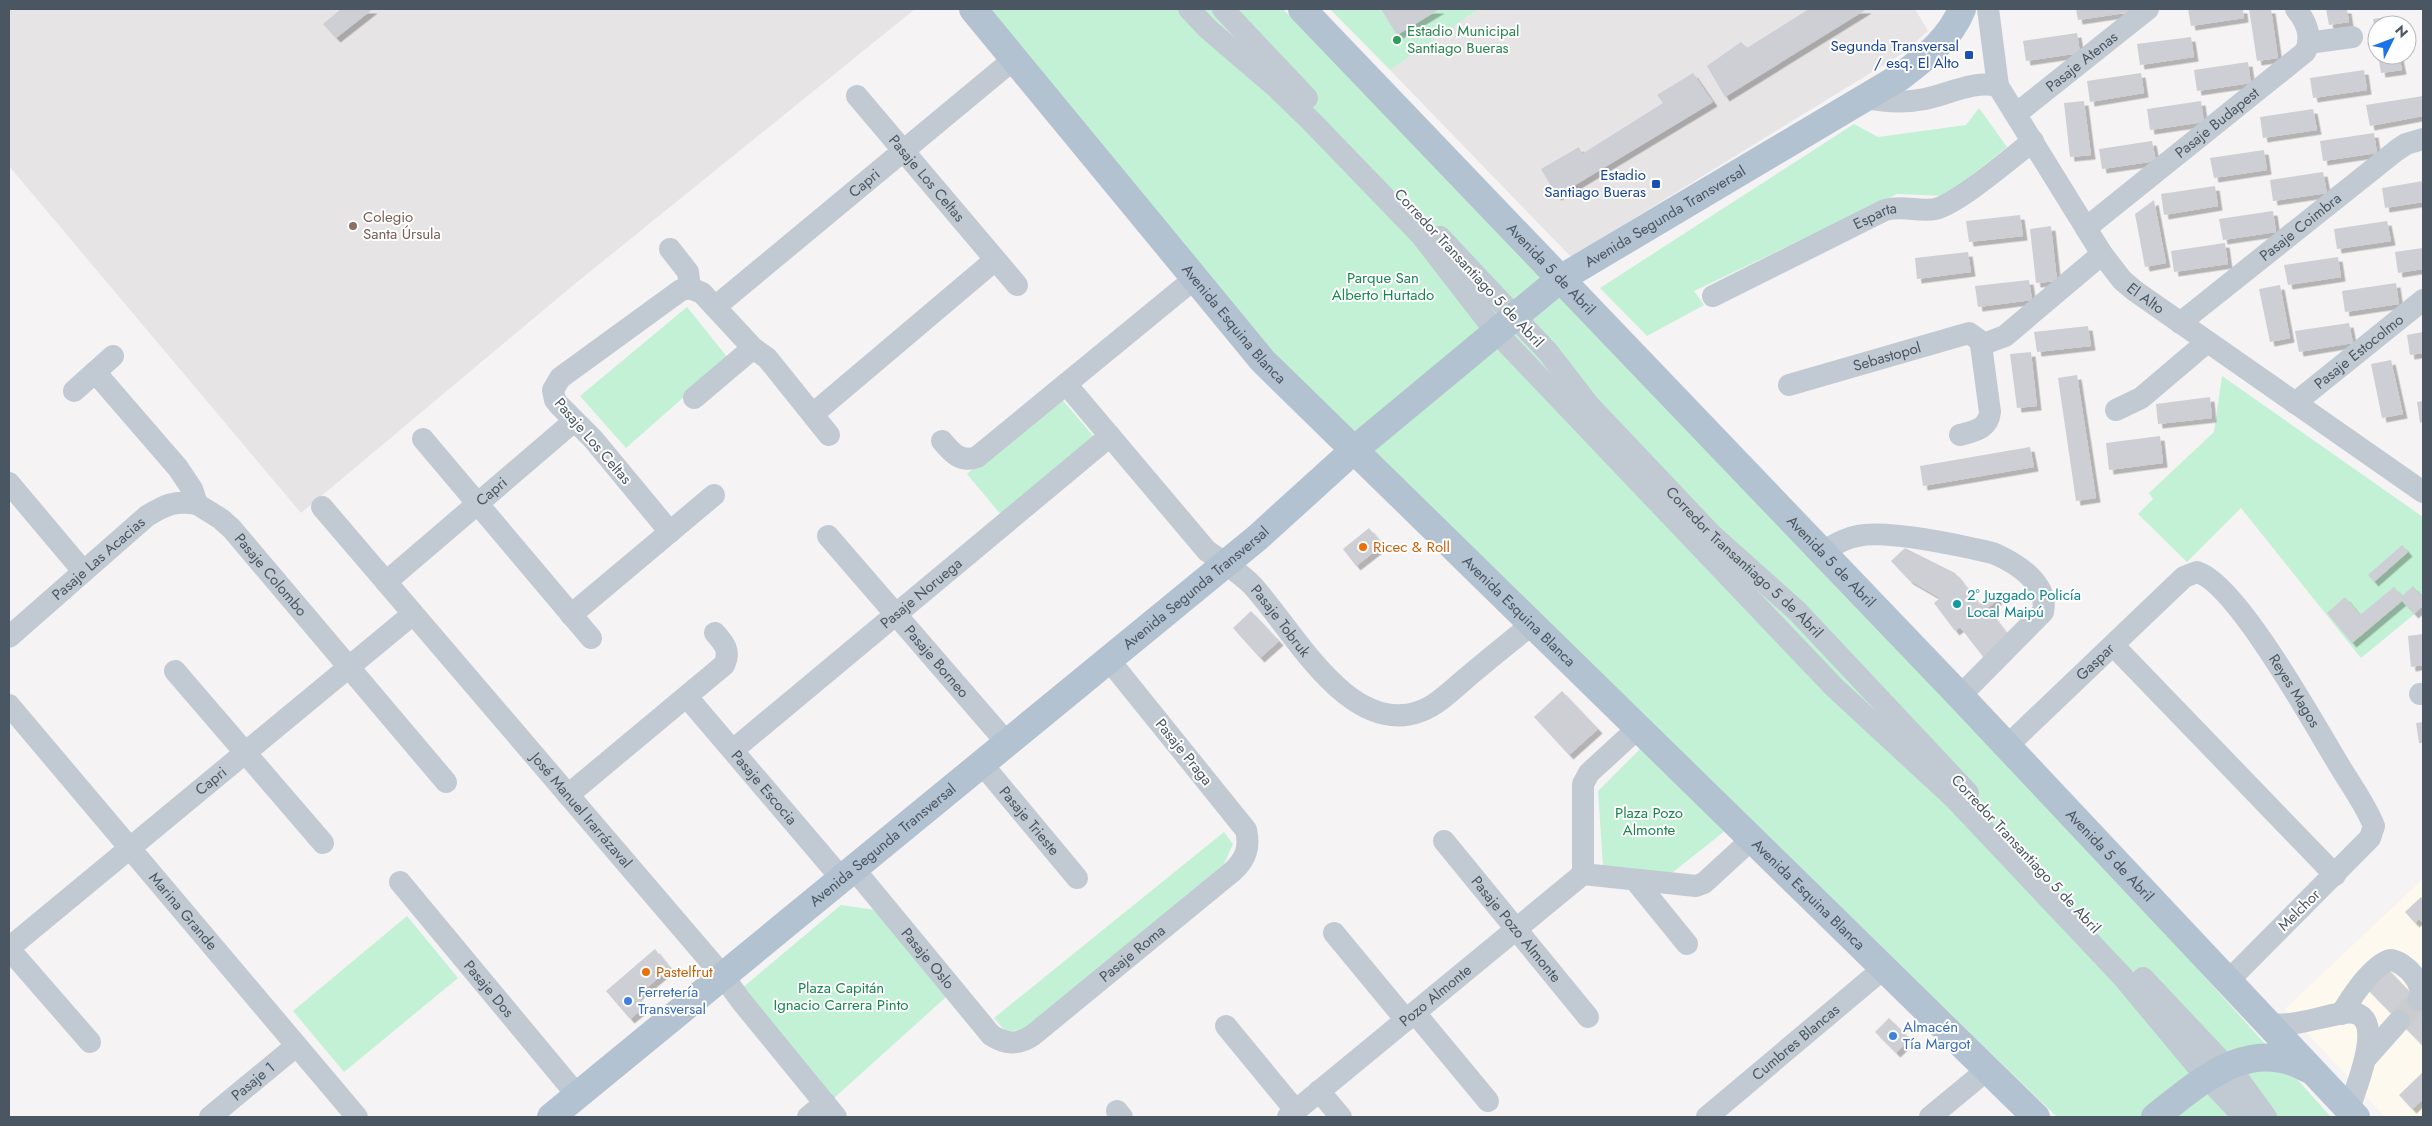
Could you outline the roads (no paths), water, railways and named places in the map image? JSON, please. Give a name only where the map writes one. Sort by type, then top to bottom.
[{"type":"main road","name":"Avenida Esquina Blanca","points":[[973,9],[1194,280],[1269,367],[2036,1117]]},
{"type":"main road","name":"Avenida 5 de Abril","points":[[1302,9],[1960,696],[2352,1113]]},
{"type":"main road","name":"Avenida Segunda Transversal","points":[[550,1117],[1227,564],[1292,508],[1354,450],[1560,279],[1900,77],[1932,51],[1950,32],[1962,9]]},
{"type":"main road","points":[[2159,1115],[2216,1072],[2248,1059],[2275,1058],[2300,1064],[2311,1070]]},
{"type":"street","name":"Corredor Transantiago 5 de Abril","points":[[1189,9],[1208,29],[1278,89],[1311,121],[1505,324],[1548,352],[1595,412],[1712,535],[1798,612],[2216,1072],[2266,1117]]},
{"type":"street","name":"Corredor Transantiago 5 de Abril","points":[[1223,9],[1505,324]]},
{"type":"street","name":"El Alto","points":[[1988,9],[1998,86],[2102,254],[2122,280],[2207,342],[2423,491]]},
{"type":"street","name":"Pasaje Atenas","points":[[2016,114],[2148,9]]},
{"type":"street","points":[[2296,9],[2307,26],[2308,43],[2352,37]]},
{"type":"street","name":"Pasaje Budapest","points":[[2086,228],[2303,55],[2308,43]]},
{"type":"street","name":"Capri","points":[[715,307],[1014,59]]},
{"type":"street","points":[[1867,98],[1903,102],[1924,99],[1978,85],[1998,86]]},
{"type":"street","name":"Pasaje Los Celtas","points":[[857,96],[1017,285]]},
{"type":"street","name":"Pasaje Coimbra","points":[[2180,323],[2397,150],[2406,144],[2423,139]]},
{"type":"street","name":"Esparta","points":[[1713,296],[1885,210],[1899,206],[1934,209],[1951,203],[2033,141]]},
{"type":"street","points":[[670,249],[688,272],[690,288],[698,290],[753,348],[767,358],[830,435]]},
{"type":"street","points":[[1960,435],[1983,428],[1989,418],[1981,345],[2005,336],[2102,254]]},
{"type":"street","points":[[813,414],[996,260]]},
{"type":"street","points":[[942,441],[957,456],[965,459],[977,457],[1194,280]]},
{"type":"street","name":"Pasaje Los Celtas","points":[[670,532],[593,439],[573,422],[555,400],[553,390],[555,383],[677,293],[690,288]]},
{"type":"street","name":"Pasaje Estocolmo","points":[[2295,403],[2423,300]]},
{"type":"street","name":"Sebastopol","points":[[1789,385],[1963,334],[1974,336],[1981,345]]},
{"type":"street","points":[[2116,410],[2131,405],[2141,398],[2207,342]]},
{"type":"street","points":[[694,398],[753,348]]},
{"type":"street","points":[[74,391],[113,356]]},
{"type":"street","points":[[95,372],[178,468],[192,489],[197,504]]},
{"type":"street","name":"Pasaje Tobruk","points":[[1066,384],[1206,551],[1227,564],[1251,585],[1328,679],[1362,705],[1386,714],[1410,714],[1431,707],[1532,624]]},
{"type":"street","name":"Capri","points":[[386,582],[573,422]]},
{"type":"street","name":"Pasaje Noruega","points":[[732,750],[1110,436]]},
{"type":"street","points":[[423,439],[591,638]]},
{"type":"street","points":[[9,483],[83,571]]},
{"type":"street","points":[[571,614],[714,495]]},
{"type":"street","name":"Pasaje Las Acacias","points":[[9,637],[134,526],[157,510],[181,501],[197,504]]},
{"type":"street","name":"Pasaje Colombo","points":[[197,504],[212,512],[232,529],[446,782]]},
{"type":"street","name":"José Manuel Irarrázaval","points":[[322,507],[723,976],[742,1002],[831,1110]]},
{"type":"street","points":[[1822,552],[1857,536],[1885,534],[1993,554],[2006,559],[2028,574],[2042,594],[2043,612],[1960,696]]},
{"type":"street","name":"Pasaje Borneo","points":[[828,536],[1007,743]]},
{"type":"street","name":"Reyes Magos","points":[[2184,577],[2197,572],[2210,578],[2236,606],[2267,649],[2372,821],[2374,830],[2370,838]]},
{"type":"street","name":"Gaspar","points":[[2007,746],[2184,577]]},
{"type":"street","name":"Capri","points":[[9,949],[413,614]]},
{"type":"street","points":[[568,795],[721,668],[727,660],[726,648],[715,633]]},
{"type":"street","points":[[2113,645],[2335,875]]},
{"type":"street","name":"Pasaje Praga","points":[[1109,660],[1240,821],[1246,830],[1248,850]]},
{"type":"street","points":[[175,671],[323,843]]},
{"type":"street","name":"Pasaje Escocia","points":[[687,696],[732,750],[848,874]]},
{"type":"street","name":"Marina Grande","points":[[9,705],[356,1117]]},
{"type":"street","points":[[1638,728],[1588,773],[1583,784],[1583,874],[1692,886],[1700,885],[1752,839]]},
{"type":"street","name":"Pasaje Trieste","points":[[982,764],[1077,878]]},
{"type":"street","name":"Melchor","points":[[2228,981],[2370,838]]},
{"type":"street","name":"Pasaje Pozo Almonte","points":[[1444,841],[1588,1017]]},
{"type":"street","name":"Pasaje Roma","points":[[1007,1042],[1016,1043],[1033,1035],[1233,871],[1245,858],[1248,850]]},
{"type":"street","name":"Pasaje Oslo","points":[[848,874],[986,1028],[999,1040],[1007,1042]]},
{"type":"street","name":"Pozo Almonte","points":[[1292,1114],[1583,874]]},
{"type":"street","points":[[1635,880],[1687,944]]},
{"type":"street","name":"Pasaje Dos","points":[[400,882],[577,1095]]},
{"type":"street","points":[[1334,933],[1488,1102]]},
{"type":"street","points":[[9,949],[90,1042]]},
{"type":"street","points":[[2341,1014],[2357,989],[2383,964],[2390,960],[2399,963],[2420,984],[2422,993],[2418,1000]]},
{"type":"street","name":"Cumbres Blancas","points":[[1707,1117],[1884,968]]},
{"type":"street","points":[[2268,1024],[2298,1024],[2341,1014],[2353,1014],[2363,1018],[2368,1025],[2369,1042],[2352,1113]]},
{"type":"street","points":[[2363,1062],[2399,1021]]},
{"type":"street","points":[[1226,1026],[1292,1114]]},
{"type":"street","name":"Pasaje 1","points":[[210,1117],[296,1046]]},
{"type":"street","points":[[1930,1117],[1987,1070]]},
{"type":"street","points":[[2216,1072],[2244,1117]]},
{"type":"street","points":[[1320,1091],[1341,1117]]},
{"type":"street","points":[[808,1117],[831,1110]]},
{"type":"tunnel","points":[[2399,1021],[2418,1000]]},
{"type":"place","name":"Estadio Municipal Santiago Bueras","points":[[1397,40]]},
{"type":"place","name":"Segunda Transversal / esq. El Alto","points":[[1969,55]]},
{"type":"place","name":"Estadio Santiago Bueras","points":[[1656,184]]},
{"type":"place","name":"Colegio Santa Úrsula","points":[[353,226]]},
{"type":"place","name":"Ricec & Roll","points":[[1363,547]]},
{"type":"place","name":"2° Juzgado Policía Local Maipú","points":[[1957,604]]},
{"type":"place","name":"Pastelfrut","points":[[646,972]]},
{"type":"place","name":"Ferretería Transversal","points":[[628,1001]]},
{"type":"place","name":"Almacén Tía Margot","points":[[1893,1036]]},
{"type":"park label","name":"Parque San Alberto Hurtado","points":[[1383,286]]},
{"type":"park label","name":"Plaza Pozo Almonte","points":[[1649,822]]},
{"type":"park label","name":"Plaza Capitán Ignacio Carrera Pinto","points":[[841,996]]}]
